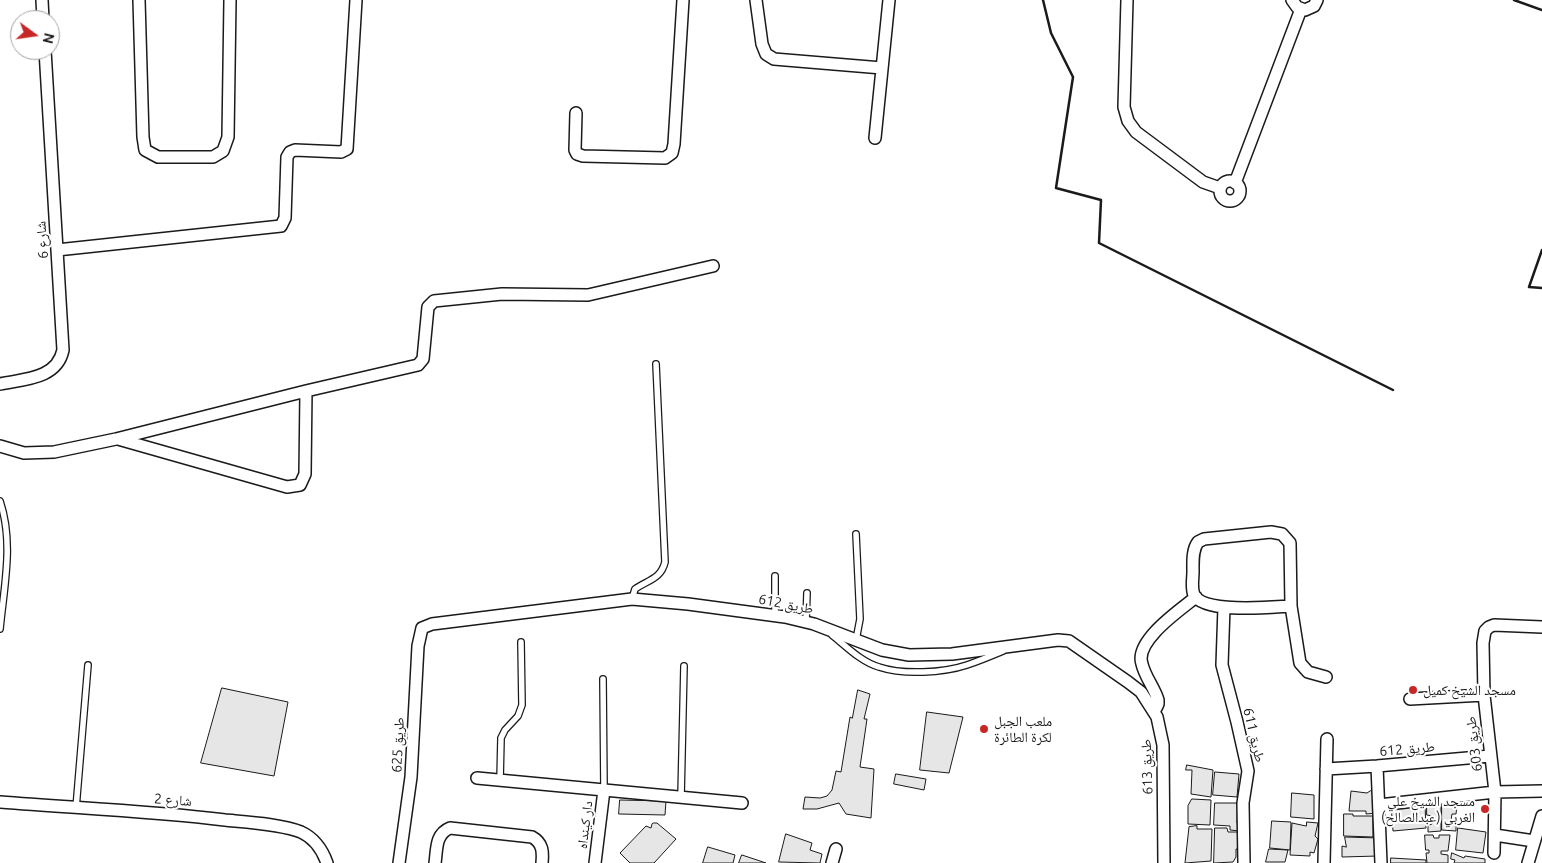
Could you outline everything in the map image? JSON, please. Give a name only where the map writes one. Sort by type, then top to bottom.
[{"type":"street","points":[[139,0],[143,137],[146,150],[158,157],[213,157],[223,152],[228,137],[230,0]]},
{"type":"street","points":[[57,250],[281,226],[285,218],[287,157],[290,152],[295,150],[341,152],[347,149],[356,0]]},
{"type":"street","points":[[576,113],[577,154],[582,156],[665,158],[672,154],[683,0]]},
{"type":"street","points":[[756,0],[762,44],[766,54],[774,59],[882,68]]},
{"type":"street","points":[[875,138],[889,0]]},
{"type":"street","points":[[1127,0],[1124,107],[1128,121],[1142,137],[1203,182],[1220,188]]},
{"type":"street","points":[[1292,0],[1301,9],[1310,9],[1317,0]]},
{"type":"street","points":[[1235,182],[1301,9]]},
{"type":"street","name":"شارع 6","points":[[0,384],[47,373],[53,369],[62,357],[63,342],[46,60]]},
{"type":"street","points":[[1220,188],[1226,182],[1235,182]]},
{"type":"street","points":[[1220,188],[1221,196],[1224,200],[1233,201],[1239,194],[1238,186],[1235,182]]},
{"type":"street","points":[[0,446],[24,453],[44,453],[116,439],[418,365],[423,359],[428,307],[434,301],[502,294],[588,295],[713,266]]},
{"type":"street","points":[[116,439],[287,487],[300,485],[305,474],[306,391]]},
{"type":"street","points":[[1291,606],[1224,607],[1204,602],[1196,597],[1193,588],[1194,552],[1198,542],[1204,539],[1275,532],[1286,537],[1291,547],[1291,606],[1300,663],[1308,672],[1326,677]]},
{"type":"street","points":[[1154,712],[1158,700],[1140,655],[1143,647],[1156,631],[1196,597]]},
{"type":"street","name":"طريق 612","points":[[422,628],[432,624],[632,599],[775,615],[822,627],[882,650],[924,656],[1058,640],[1069,641],[1128,682]]},
{"type":"street","name":"طريق 611","points":[[1224,607],[1221,646],[1223,674],[1247,764],[1248,776],[1244,803],[1244,863]]},
{"type":"street","name":"طريق 603","points":[[1494,852],[1495,792],[1484,695],[1483,643],[1485,631],[1494,625],[1542,626]]},
{"type":"street","name":"طريق 625","points":[[399,863],[412,777],[418,646],[422,628]]},
{"type":"street","name":"طريق 613","points":[[1128,682],[1141,692],[1154,712],[1161,731],[1163,745],[1164,863]]},
{"type":"street","points":[[1410,698],[1484,695]]},
{"type":"street","points":[[1324,863],[1327,739]]},
{"type":"street","name":"طريق 612","points":[[1326,769],[1490,756]]},
{"type":"street","points":[[1377,766],[1382,863]]},
{"type":"street","points":[[477,778],[742,803]]},
{"type":"street","name":"دار كينداه","points":[[595,863],[604,790]]},
{"type":"street","points":[[1379,805],[1495,792],[1542,791]]},
{"type":"street","name":"شارع 2","points":[[0,802],[204,817],[264,824],[299,831],[313,840],[327,863]]},
{"type":"street","points":[[1528,863],[1542,816]]},
{"type":"street","points":[[435,863],[439,837],[446,830],[455,828],[532,837],[537,840],[542,849],[542,863]]},
{"type":"street","points":[[1495,835],[1534,841]]},
{"type":"street","points":[[832,863],[836,848]]},
{"type":"lane","points":[[632,599],[635,589],[654,579],[662,571],[664,562],[656,364]]},
{"type":"lane","points":[[0,501],[6,519],[8,555],[0,629]]},
{"type":"lane","points":[[856,534],[860,619],[856,640]]},
{"type":"lane","points":[[775,576],[775,615]]},
{"type":"lane","points":[[806,622],[807,593]]},
{"type":"lane","points":[[822,627],[857,655],[878,667],[912,672],[966,666],[1022,644]]},
{"type":"lane","points":[[500,780],[501,738],[505,730],[518,716],[522,705],[521,642]]},
{"type":"lane","points":[[76,808],[88,664]]},
{"type":"lane","points":[[681,797],[684,666]]},
{"type":"lane","points":[[603,678],[604,790]]},
{"type":"building","points":[[222,688],[288,702],[274,776],[201,763]]},
{"type":"building","points":[[858,690],[870,694],[864,719],[867,719],[860,767],[874,769],[871,818],[846,814],[839,803],[817,809],[803,809],[805,797],[820,798],[827,796],[832,790],[836,771],[841,772],[850,717],[852,718]]},
{"type":"building","points":[[927,712],[963,717],[949,773],[920,770]]},
{"type":"building","points":[[1187,765],[1213,770],[1211,797],[1191,794],[1192,770],[1186,770]]},
{"type":"building","points":[[1215,772],[1239,774],[1237,797],[1213,795]]},
{"type":"building","points":[[896,774],[926,779],[924,790],[894,784]]},
{"type":"building","points":[[1377,790],[1378,813],[1366,814],[1366,811],[1349,811],[1351,791],[1367,793]]},
{"type":"building","points":[[1292,793],[1314,795],[1314,819],[1291,817]]},
{"type":"building","points":[[1192,799],[1211,800],[1210,825],[1188,824],[1188,806]]},
{"type":"building","points":[[620,800],[666,801],[665,815],[619,814]]},
{"type":"building","points":[[1215,803],[1238,803],[1237,823],[1241,823],[1240,831],[1230,830],[1230,826],[1214,825]]},
{"type":"building","points":[[1425,804],[1426,828],[1393,831],[1391,805]]},
{"type":"building","points":[[1427,804],[1441,804],[1441,831],[1428,832],[1428,825],[1432,824],[1432,816],[1427,815]]},
{"type":"building","points":[[1442,804],[1457,805],[1456,814],[1452,814],[1451,820],[1456,820],[1456,831],[1442,830]]},
{"type":"building","points":[[1344,814],[1373,816],[1373,837],[1344,836]]},
{"type":"building","points":[[1272,821],[1291,822],[1290,850],[1270,848]]},
{"type":"building","points":[[1307,822],[1318,823],[1315,836],[1318,839],[1314,853],[1310,852],[1310,856],[1290,855],[1292,823],[1306,826]]},
{"type":"building","points":[[654,823],[657,823],[676,839],[654,863],[630,863],[620,853],[646,826],[651,828]]},
{"type":"building","points":[[1197,826],[1197,829],[1212,829],[1211,861],[1185,863],[1189,827]]},
{"type":"building","points":[[1215,828],[1227,828],[1228,832],[1239,832],[1239,849],[1236,849],[1236,857],[1233,862],[1214,863]]},
{"type":"building","points":[[1458,828],[1486,832],[1483,853],[1456,850]]},
{"type":"building","points":[[786,834],[812,843],[810,850],[822,854],[820,863],[779,862]]},
{"type":"building","points":[[1425,835],[1433,835],[1434,838],[1439,838],[1439,835],[1450,835],[1448,851],[1441,851],[1441,854],[1448,855],[1448,863],[1427,863],[1426,853],[1429,853],[1429,850],[1426,850]]},
{"type":"building","points":[[1345,837],[1379,838],[1378,856],[1342,857],[1342,846],[1346,847]]},
{"type":"building","points":[[708,847],[735,855],[733,863],[703,863]]},
{"type":"building","points":[[1269,849],[1288,850],[1285,862],[1266,862]]},
{"type":"building","points":[[1452,853],[1464,858],[1465,856],[1485,859],[1485,863],[1454,863],[1455,860],[1451,859]]},
{"type":"building","points":[[742,855],[766,863],[739,863]]},
{"type":"building","points":[[1391,858],[1426,860],[1426,863],[1391,863]]},
{"type":"wall","points":[[1043,0],[1051,33],[1073,77],[1056,188],[1101,200],[1099,243],[1393,390]]},
{"type":"wall","points":[[1514,0],[1542,10]]},
{"type":"wall","points":[[1542,250],[1529,287],[1542,288]]},
{"type":"place","name":"مسجد الشيخ كميل","points":[[1413,690]]},
{"type":"place","name":"ملعب الجبل لكرة الطائرة","points":[[984,729]]},
{"type":"place","name":"مسجد الشيخ علي الغربي (عبدالصالح)","points":[[1485,809]]}]
